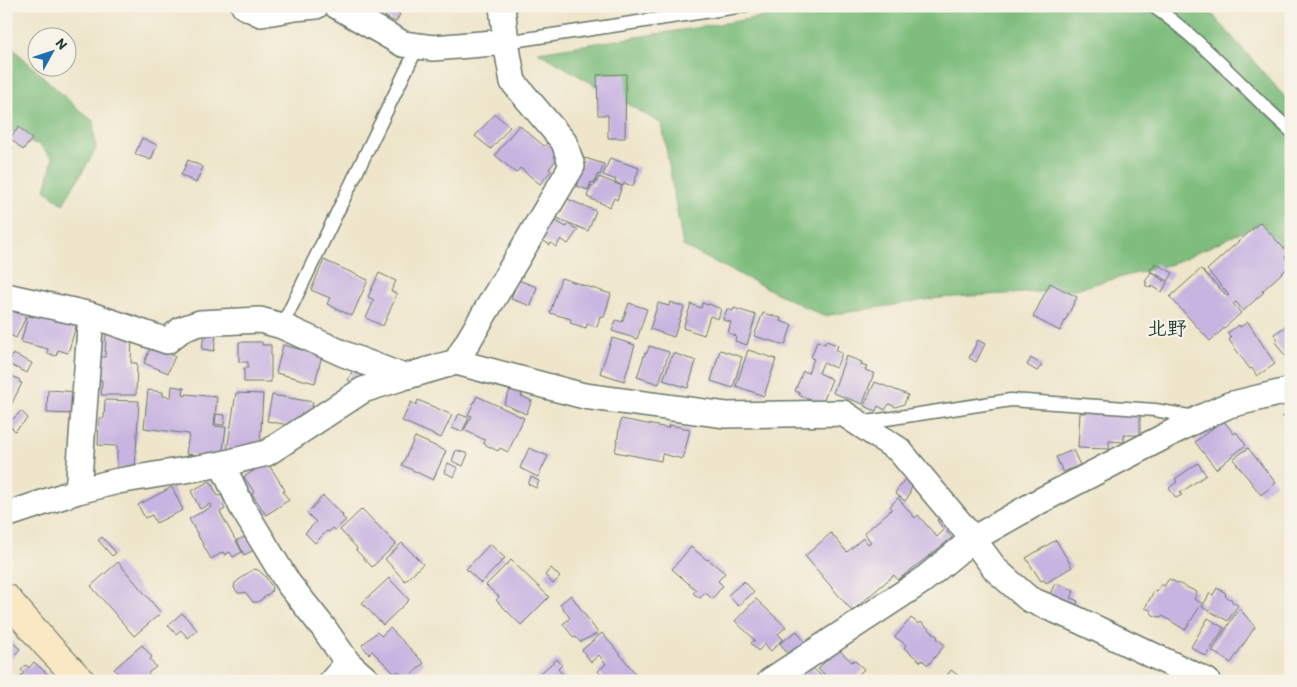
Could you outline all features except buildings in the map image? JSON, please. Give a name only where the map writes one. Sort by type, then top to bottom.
[{"type":"main road","points":[[6,598],[81,681]]},
{"type":"street","points":[[244,6],[261,14],[316,6]]},
{"type":"street","points":[[337,6],[403,44],[433,48],[506,42]]},
{"type":"street","points":[[456,362],[572,166],[564,142],[513,82],[502,6]]},
{"type":"street","points":[[6,296],[91,314],[167,341],[182,329],[200,323],[260,320],[282,326],[344,354],[404,377]]},
{"type":"street","points":[[78,490],[91,314]]},
{"type":"street","points":[[6,515],[78,490],[118,481],[222,464],[267,453],[363,390],[456,362],[584,396],[726,415],[843,413],[899,450],[973,539],[996,570],[1029,599],[1076,619],[1207,681]]},
{"type":"street","points":[[770,681],[922,581],[973,539],[1038,502],[1228,405],[1291,390]]},
{"type":"street","points":[[222,464],[242,507],[288,584],[322,627],[340,672],[368,681]]},
{"type":"lane","points":[[506,42],[744,6]]},
{"type":"lane","points":[[1153,6],[1230,72],[1291,131]]},
{"type":"lane","points":[[282,326],[418,46]]},
{"type":"lane","points":[[858,423],[1010,400],[1155,410],[1200,418]]},
{"type":"green space","points":[[827,6],[1205,6],[1291,104],[1291,257],[1259,224],[1172,264],[1071,290],[938,298],[823,316],[683,246],[662,124],[538,52]]},
{"type":"green space","points":[[6,42],[28,62],[28,78],[45,78],[93,121],[96,149],[63,204],[45,190],[53,159],[39,144],[6,139]]},
{"type":"district","name":"北野","points":[[1167,328]]}]
